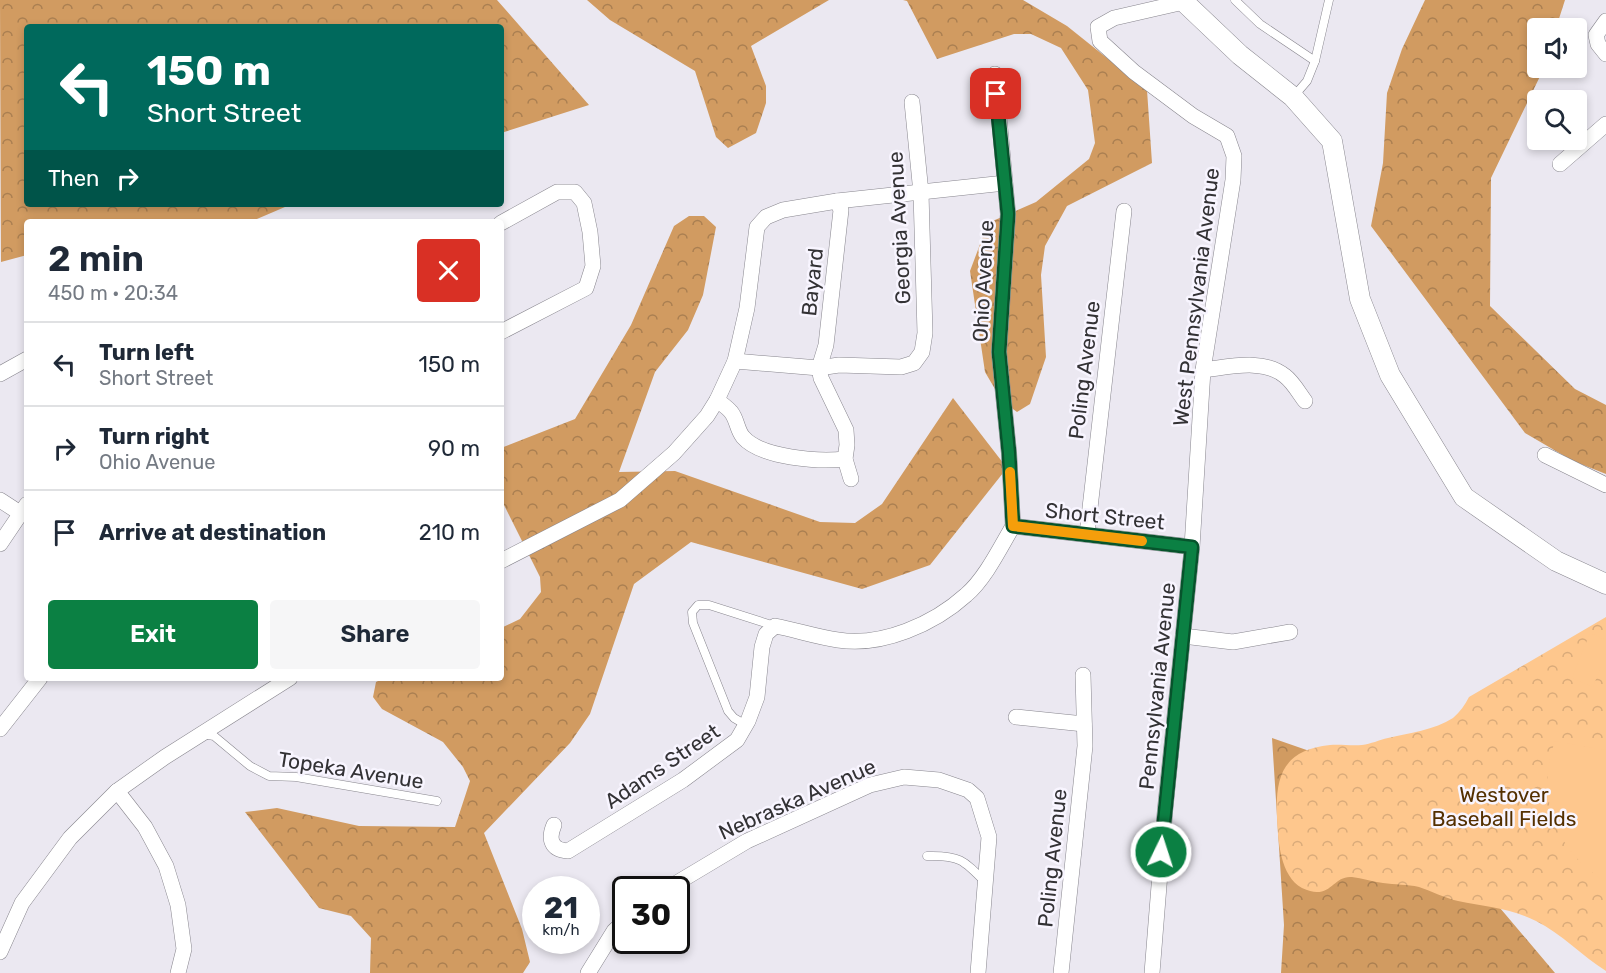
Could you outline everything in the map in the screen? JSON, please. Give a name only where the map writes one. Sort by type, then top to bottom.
[{"type":"street","points":[[1183,1],[1240,55],[1293,97],[1332,141],[1360,299],[1390,375],[1464,497],[1557,561],[1606,584]]},
{"type":"street","name":"West Pennsylvania Avenue","points":[[1183,1],[1114,18],[1098,27],[1100,41],[1134,72],[1193,116],[1227,136],[1234,156],[1233,180],[1203,370],[1192,547]]},
{"type":"street","points":[[1606,21],[1596,35],[1598,44],[1606,54]]},
{"type":"street","name":"Ohio Avenue","points":[[994,74],[1008,214],[999,352],[1009,453],[1013,526]]},
{"type":"street","name":"Georgia Avenue","points":[[819,368],[840,365],[901,367],[914,363],[922,352],[925,333],[921,193],[912,102]]},
{"type":"street","points":[[1560,164],[1606,124]]},
{"type":"street","points":[[504,559],[621,500],[674,453],[707,416],[735,361],[747,308],[758,227],[766,218],[783,210],[837,201],[1005,183]]},
{"type":"street","points":[[504,221],[557,192],[575,192],[584,203],[590,232],[593,266],[586,288],[504,330]]},
{"type":"street","name":"Bayard","points":[[819,368],[826,345],[842,210],[837,201]]},
{"type":"street","name":"Poling Avenue","points":[[1087,534],[1124,212]]},
{"type":"street","points":[[0,374],[24,361]]},
{"type":"street","points":[[735,361],[819,368],[821,378],[846,430],[845,459],[850,479]]},
{"type":"street","points":[[1203,370],[1253,365],[1271,368],[1286,376],[1305,401]]},
{"type":"street","points":[[717,400],[732,413],[741,435],[750,444],[780,454],[826,461],[845,459]]},
{"type":"street","points":[[1545,455],[1606,485]]},
{"type":"street","points":[[0,500],[24,509],[0,544]]},
{"type":"street","points":[[775,626],[839,641],[889,636],[912,629],[968,595],[991,564],[1013,526]]},
{"type":"street","name":"Short Street","points":[[1013,526],[1192,547]]},
{"type":"street","name":"Pennsylvania Avenue","points":[[1152,973],[1165,811],[1192,547]]},
{"type":"street","name":"Adams Street","points":[[554,825],[550,838],[553,846],[568,851],[683,780],[737,740],[757,697],[762,647],[766,634],[775,626]]},
{"type":"street","points":[[1183,636],[1233,642],[1290,632]]},
{"type":"street","name":"Poling Avenue","points":[[1061,973],[1085,746],[1083,675]]},
{"type":"street","points":[[0,729],[38,681]]},
{"type":"street","points":[[0,952],[22,903],[70,838],[117,791],[165,757],[285,681]]},
{"type":"street","points":[[1016,717],[1084,724]]},
{"type":"street","name":"Nebraska Avenue","points":[[688,876],[747,841],[870,785],[904,777],[939,780],[968,790],[977,798],[989,837],[986,884]]},
{"type":"street","points":[[117,791],[145,827],[166,866],[178,905],[184,949],[178,973]]},
{"type":"street","points":[[978,973],[986,884]]},
{"type":"street","points":[[588,973],[612,934]]},
{"type":"lane","points":[[1235,0],[1260,24],[1315,61]]},
{"type":"lane","points":[[1293,97],[1307,81],[1315,61],[1329,0]]},
{"type":"lane","points":[[746,724],[734,718],[728,711],[693,623],[693,612],[698,605],[708,605],[775,626]]},
{"type":"lane","name":"Topeka Avenue","points":[[202,733],[214,736],[250,766],[269,776],[296,777],[437,801]]},
{"type":"lane","points":[[927,856],[949,855],[968,864],[986,884]]},
{"type":"green space","points":[[0,0],[497,0],[589,105],[504,132],[504,24],[24,24],[24,207],[285,207],[257,219],[24,219],[24,256],[1,262]]},
{"type":"green space","points":[[587,0],[829,0],[751,46],[766,86],[766,103],[756,133],[728,148],[716,137],[695,71],[610,20]]},
{"type":"green space","points":[[903,0],[1023,0],[1067,26],[1147,90],[1152,163],[1067,206],[1045,246],[1041,275],[1046,357],[1030,404],[1017,412],[1002,401],[985,372],[970,271],[988,223],[1036,202],[1089,159],[1095,143],[1088,90],[1061,48],[1031,34],[1014,34],[937,59],[907,1]]},
{"type":"green space","points":[[1425,0],[1565,0],[1559,18],[1527,18],[1527,78],[1539,78],[1533,90],[1527,90],[1527,103],[1491,178],[1490,306],[1575,389],[1606,405],[1606,474],[1573,461],[1525,433],[1371,226],[1383,163],[1387,93],[1402,49]]},
{"type":"green space","points":[[689,216],[704,216],[716,227],[703,295],[688,330],[655,372],[619,472],[675,471],[820,522],[855,523],[882,504],[953,398],[1007,468],[930,565],[862,589],[691,542],[634,584],[590,714],[570,743],[484,833],[522,929],[522,954],[528,954],[530,962],[523,973],[370,973],[371,938],[351,916],[319,908],[245,812],[277,808],[359,826],[455,827],[470,781],[463,767],[443,742],[382,709],[373,697],[376,682],[504,681],[504,627],[520,619],[541,592],[540,577],[504,505],[504,447],[575,419],[631,325],[674,226]]},
{"type":"green space","name":"Westover Baseball Fields","points":[[1606,617],[1606,971],[1545,926],[1517,913],[1453,900],[1410,885],[1352,877],[1345,877],[1325,890],[1312,891],[1302,888],[1289,875],[1278,837],[1277,803],[1280,778],[1292,759],[1314,748],[1365,744],[1446,722],[1458,713],[1469,697]]},
{"type":"green space","points":[[1590,633],[1606,640],[1606,653],[1593,687],[1572,678]]},
{"type":"green space","points":[[1272,738],[1344,763],[1424,818],[1555,973],[1281,973],[1284,925]]},
{"type":"green space","points":[[1555,741],[1606,750],[1606,882],[1574,855],[1554,821],[1549,802],[1548,782],[1549,762]]},
{"type":"slow traffic","points":[[1010,472],[1013,526],[1142,541]]},
{"type":"route","points":[[996,94],[1008,214],[999,352],[1009,453],[1013,526],[1192,547],[1161,852]]}]
